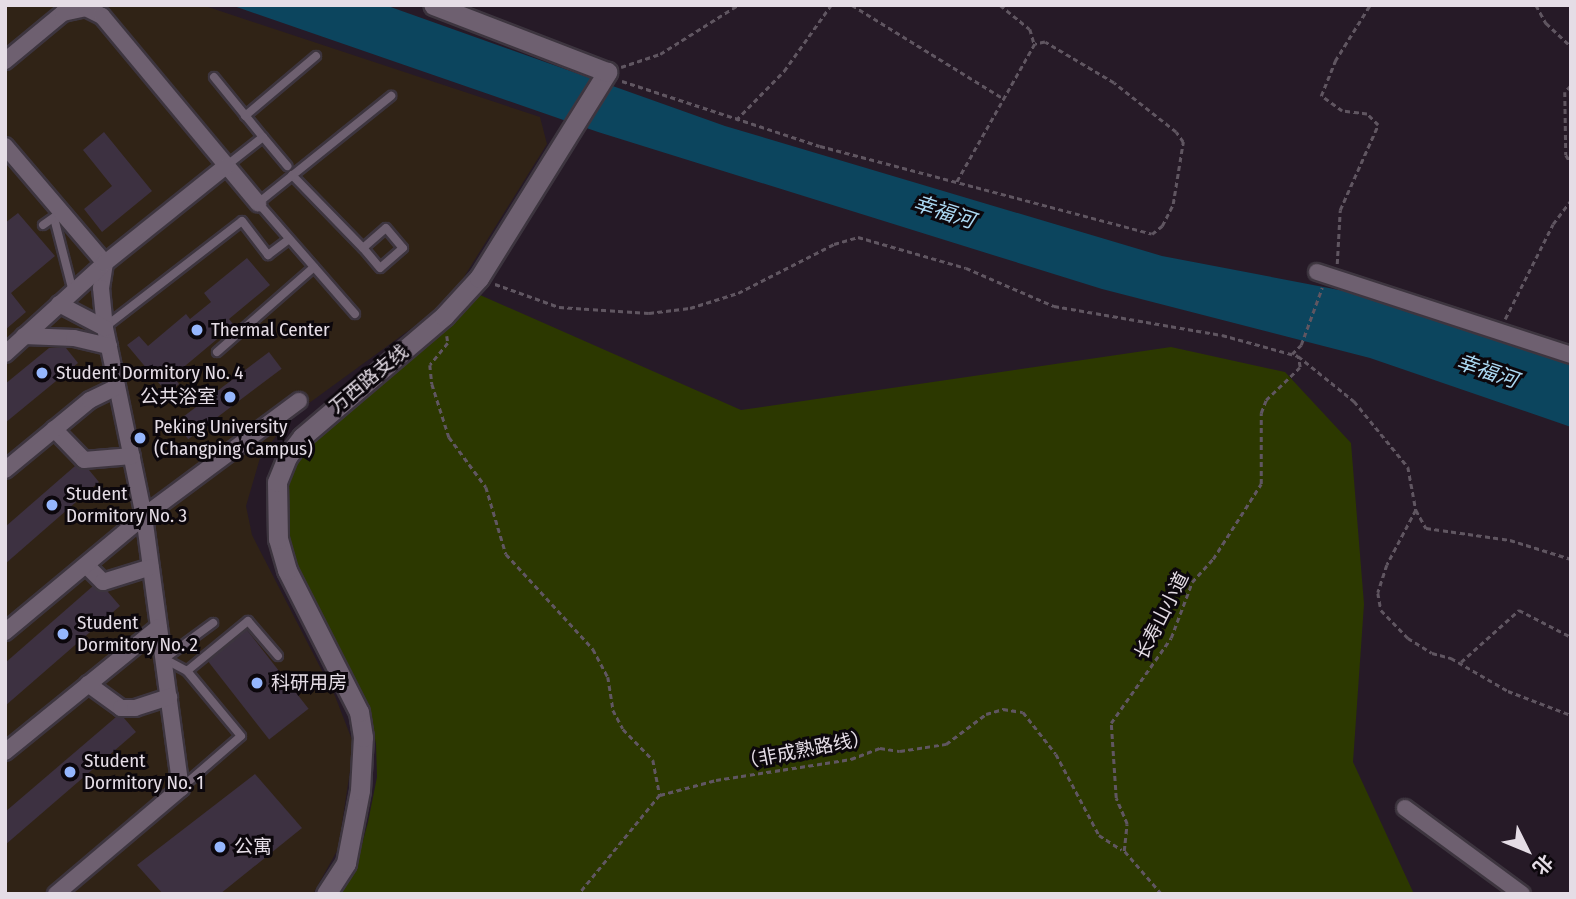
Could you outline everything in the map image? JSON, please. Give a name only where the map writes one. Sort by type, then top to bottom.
[{"type":"street","points":[[433,5],[607,72]]},
{"type":"street","points":[[5,61],[62,13],[86,8],[102,16],[258,203]]},
{"type":"street","name":"万西路支线","points":[[326,894],[346,863],[360,790],[363,737],[359,712],[287,570],[278,539],[277,482],[287,457],[302,437],[444,316],[479,278],[607,72]]},
{"type":"street","points":[[5,146],[57,215],[105,263]]},
{"type":"street","points":[[5,354],[105,263],[226,166]]},
{"type":"street","points":[[56,894],[181,788],[144,516],[105,328],[101,288],[105,263]]},
{"type":"street","points":[[1326,275],[1571,355]]},
{"type":"street","points":[[60,304],[105,328]]},
{"type":"street","points":[[24,336],[74,338],[108,346]]},
{"type":"street","points":[[5,470],[90,400],[117,387]]},
{"type":"street","points":[[5,632],[144,516],[299,401]]},
{"type":"street","points":[[54,429],[84,460],[132,456]]},
{"type":"street","points":[[86,565],[103,582],[151,567]]},
{"type":"street","points":[[5,752],[159,627]]},
{"type":"street","points":[[88,684],[121,708],[135,708],[169,696]]},
{"type":"street","points":[[1405,808],[1522,894]]},
{"type":"lane","points":[[246,116],[316,56]]},
{"type":"lane","points":[[214,77],[287,166]]},
{"type":"lane","points":[[355,314],[258,203],[390,96]]},
{"type":"lane","points":[[226,166],[263,137]]},
{"type":"lane","points":[[292,175],[380,268],[403,248],[386,229],[363,248]]},
{"type":"lane","points":[[43,225],[57,215],[73,292]]},
{"type":"lane","points":[[105,328],[242,221],[268,254],[289,239]]},
{"type":"lane","points":[[217,352],[314,267]]},
{"type":"lane","points":[[187,671],[248,621],[278,656]]},
{"type":"lane","points":[[181,788],[241,736],[187,671],[164,659],[213,623]]},
{"type":"path","points":[[607,72],[660,54],[738,5]]},
{"type":"path","points":[[736,120],[784,71],[831,5]]},
{"type":"path","points":[[852,5],[1004,99]]},
{"type":"path","points":[[957,182],[1035,44],[1030,29],[1000,5]]},
{"type":"path","points":[[1291,355],[1301,345],[1326,275],[1339,210],[1378,125],[1367,114],[1342,111],[1321,96],[1335,61],[1370,5]]},
{"type":"path","points":[[1535,5],[1546,23],[1571,46]]},
{"type":"path","points":[[607,72],[630,86],[736,120],[1152,234],[1162,226],[1173,204],[1183,142],[1176,132],[1114,83],[1045,42],[1035,44]]},
{"type":"path","points":[[1571,86],[1565,92],[1566,155],[1571,163]]},
{"type":"path","points":[[1498,331],[1553,224],[1571,201]]},
{"type":"path","points":[[479,278],[559,307],[649,313],[690,308],[738,293],[834,244],[858,237],[966,268],[1054,306],[1222,335],[1298,356],[1354,401],[1408,467],[1416,510],[1426,528],[1510,540],[1571,559]]},
{"type":"path","points":[[444,316],[448,343],[430,365],[449,437],[486,486],[506,554],[547,593],[593,649],[608,677],[613,710],[624,729],[653,760],[660,795],[579,894]]},
{"type":"path","name":"长寿山小道","points":[[1124,851],[1127,824],[1116,798],[1111,723],[1171,638],[1192,582],[1213,559],[1261,484],[1261,413],[1266,400],[1300,367],[1298,356]]},
{"type":"path","points":[[1416,510],[1387,565],[1378,593],[1381,610],[1408,638],[1460,663],[1508,691],[1571,715]]},
{"type":"path","points":[[1460,663],[1519,610],[1571,637]]},
{"type":"path","name":"（非成熟路线）","points":[[660,795],[716,780],[851,759],[880,748],[900,751],[946,744],[986,714],[1003,709],[1023,712],[1056,754],[1099,835],[1124,851]]},
{"type":"path","points":[[1124,851],[1161,894]]},
{"type":"shaded area","name":"Peking University (Changping Campus)","points":[[5,5],[202,5],[540,117],[547,144],[449,301],[290,417],[260,458],[246,506],[252,535],[335,696],[354,745],[338,849],[313,894],[5,894]]},
{"type":"green space","points":[[480,295],[741,410],[1171,347],[1285,372],[1351,443],[1364,604],[1353,762],[1414,894],[341,894],[355,870],[368,822],[377,777],[376,744],[370,711],[295,562],[284,524],[289,478],[302,454],[333,421]]},
{"type":"water","name":"幸福河","points":[[231,5],[385,5],[725,126],[1162,256],[1360,294],[1571,364],[1571,427],[1370,358],[1102,289],[598,132]]},
{"type":"building","points":[[104,132],[152,191],[102,232],[84,209],[112,186],[83,150]]},
{"type":"building","points":[[18,213],[55,256],[11,293],[26,312],[5,330],[5,223]]},
{"type":"building","name":"Thermal Center","points":[[247,258],[270,285],[229,319],[234,325],[173,376],[179,384],[168,394],[127,345],[139,336],[148,346],[186,314],[190,319],[211,302],[204,293]]},
{"type":"building","name":"Student Dormitory No. 4","points":[[49,348],[66,348],[78,363],[5,423],[5,384]]},
{"type":"building","name":"公共浴室","points":[[269,352],[282,369],[188,439],[176,422]]},
{"type":"building","name":"Student Dormitory No. 3","points":[[75,466],[89,470],[99,482],[5,564],[5,527]]},
{"type":"building","name":"Student Dormitory No. 2","points":[[93,586],[108,592],[120,606],[5,706],[5,663]]},
{"type":"building","name":"科研用房","points":[[247,630],[309,709],[269,740],[208,661]]},
{"type":"building","name":"Student Dormitory No. 1","points":[[116,717],[124,718],[136,732],[5,845],[5,812]]},
{"type":"building","name":"公寓","points":[[255,774],[302,828],[220,894],[163,894],[137,865]]},
{"type":"place","name":"Thermal Center","points":[[197,330]]},
{"type":"place","name":"Student Dormitory No. 4","points":[[42,373]]},
{"type":"place","name":"公共浴室","points":[[230,397]]},
{"type":"place","name":"Peking University (Changping Campus)","points":[[140,438]]},
{"type":"place","name":"Student Dormitory No. 3","points":[[52,505]]},
{"type":"place","name":"Student Dormitory No. 2","points":[[63,634]]},
{"type":"place","name":"科研用房","points":[[257,683]]},
{"type":"place","name":"Student Dormitory No. 1","points":[[70,772]]},
{"type":"place","name":"公寓","points":[[220,847]]}]
